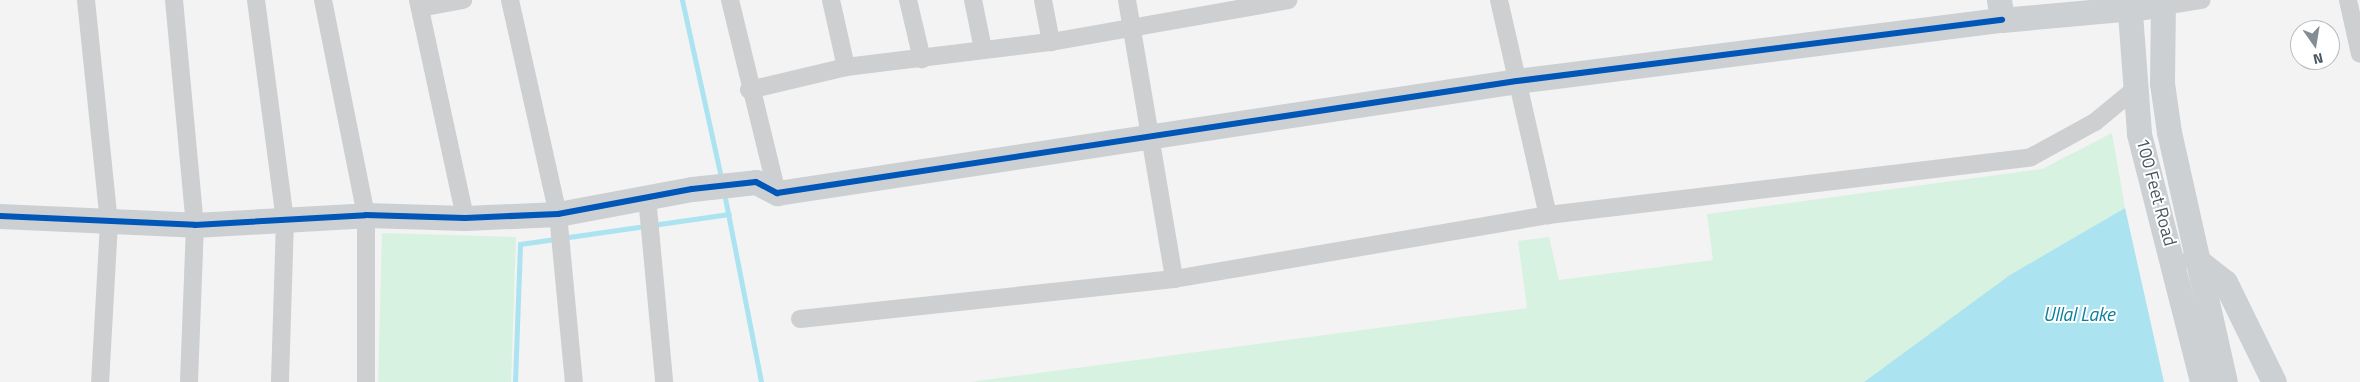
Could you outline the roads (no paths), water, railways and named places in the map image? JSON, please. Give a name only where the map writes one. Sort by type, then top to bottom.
[{"type":"street","points":[[86,0],[109,223],[100,382]]},
{"type":"street","points":[[174,0],[195,225],[189,382]]},
{"type":"street","points":[[256,0],[285,221],[280,382]]},
{"type":"street","points":[[323,0],[366,215],[366,382]]},
{"type":"street","points":[[462,0],[419,4],[465,218]]},
{"type":"street","points":[[510,0],[558,214],[574,382]]},
{"type":"street","points":[[730,0],[749,90],[777,193]]},
{"type":"street","points":[[831,0],[846,67]]},
{"type":"street","points":[[908,0],[922,59]]},
{"type":"street","points":[[973,0],[983,49]]},
{"type":"street","points":[[1043,0],[1051,42]]},
{"type":"street","points":[[1127,0],[1153,136],[1174,279]]},
{"type":"street","points":[[1499,0],[1548,215]]},
{"type":"street","points":[[0,216],[109,223],[195,225],[366,215],[465,218],[558,214],[647,197],[756,182],[777,193],[2000,10],[2202,0]]},
{"type":"street","points":[[2348,0],[2360,54]]},
{"type":"street","points":[[749,90],[846,67],[1051,42],[1132,25],[1208,6],[1277,1]]},
{"type":"street","name":"100 Feet Road","points":[[2163,3],[2165,103],[2202,382]]},
{"type":"street","name":"100 Feet Road","points":[[2129,4],[2139,134],[2186,259],[2225,382]]},
{"type":"street","points":[[800,319],[1174,279],[1548,215],[2031,156],[2095,122],[2135,89]]},
{"type":"street","points":[[647,197],[664,382]]},
{"type":"street","points":[[2186,259],[2225,282],[2274,382]]},
{"type":"water","name":"Ullal Lake","points":[[2125,208],[2164,382],[1864,382],[2010,275]]},
{"type":"waterway","points":[[682,0],[721,178]]},
{"type":"waterway","points":[[724,193],[761,382]]},
{"type":"waterway","points":[[515,382],[520,244],[729,214]]}]
